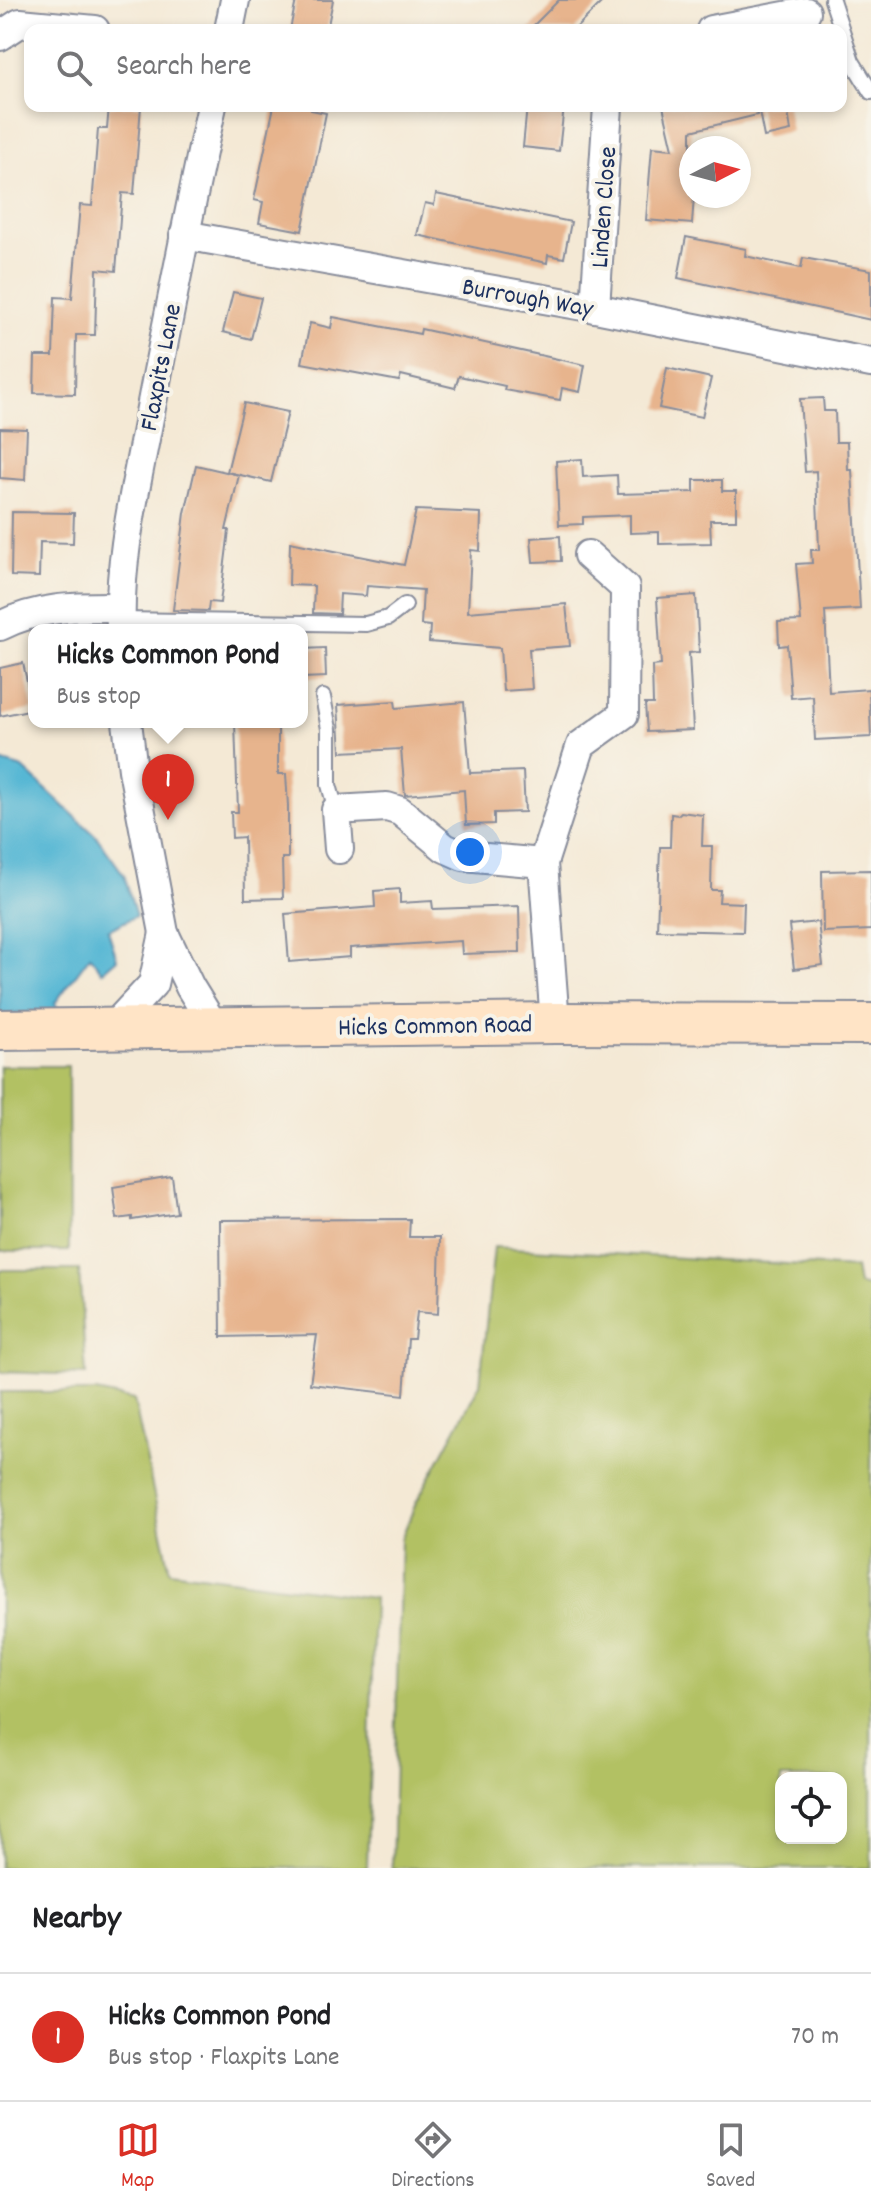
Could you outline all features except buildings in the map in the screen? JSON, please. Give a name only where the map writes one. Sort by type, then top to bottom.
[{"type":"street","points":[[230,24],[235,0]]},
{"type":"street","points":[[739,24],[824,6]]},
{"type":"street","points":[[0,36],[20,23],[31,24]]},
{"type":"street","name":"Flaxpits Lane","points":[[120,619],[125,548],[184,235],[211,112]]},
{"type":"street","name":"Linden Close","points":[[595,308],[608,112]]},
{"type":"street","name":"Burrough Way","points":[[184,235],[595,308],[871,363]]},
{"type":"street","points":[[555,1023],[543,863],[581,745],[624,714],[625,588],[588,555]]},
{"type":"street","points":[[0,626],[22,614],[71,607],[120,619]]},
{"type":"street","points":[[128,728],[164,933],[190,987],[214,1026]]},
{"type":"street","points":[[339,849],[336,810],[387,807],[400,811],[445,848],[463,856],[543,863]]},
{"type":"street","points":[[112,1028],[153,984],[164,933]]},
{"type":"street","name":"Hicks Common Road","points":[[0,1030],[555,1023],[871,1024]]},
{"type":"lane","points":[[824,6],[833,24]]},
{"type":"lane","points":[[847,51],[871,92]]},
{"type":"lane","points":[[120,619],[366,624],[388,618],[405,605]]},
{"type":"lane","points":[[323,697],[329,729],[329,785],[336,810]]},
{"type":"green space","points":[[0,1066],[68,1066],[69,1251],[0,1251]]},
{"type":"green space","points":[[494,1247],[855,1268],[858,1285],[871,1287],[871,1868],[392,1868],[401,1539],[416,1503],[480,1384]]},
{"type":"green space","points":[[0,1270],[79,1270],[86,1375],[0,1372]]},
{"type":"green space","points":[[0,1392],[96,1392],[134,1400],[170,1571],[374,1598],[367,1868],[0,1868]]},
{"type":"water","points":[[0,761],[23,768],[96,836],[124,875],[136,916],[108,930],[117,959],[102,972],[90,956],[55,1003],[60,1015],[0,1014]]},
{"type":"place","name":"Hicks Common Pond","points":[[168,820]]}]
